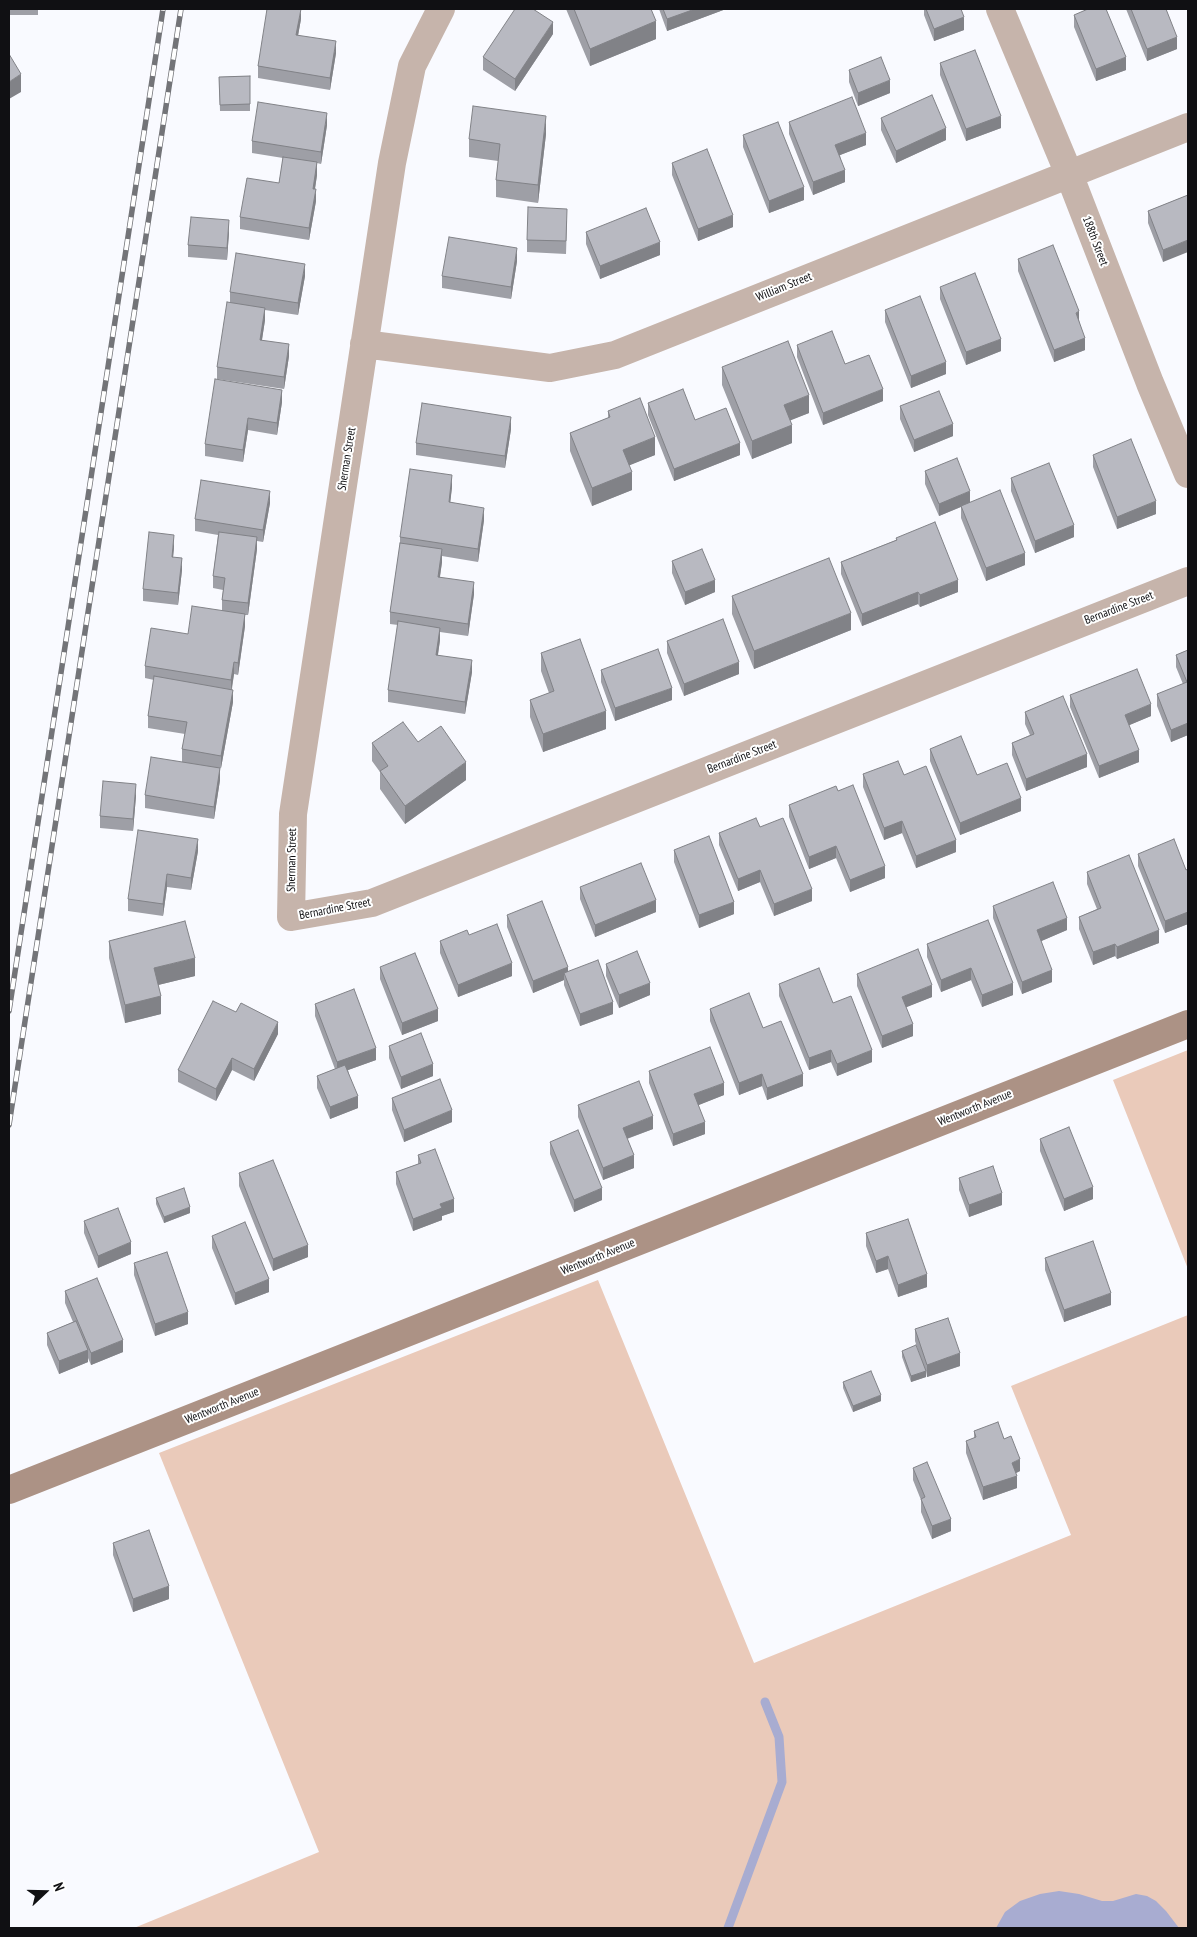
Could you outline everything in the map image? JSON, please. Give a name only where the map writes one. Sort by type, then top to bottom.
[{"type":"street","name":"Sherman Street","points":[[291,917],[293,814],[392,163],[412,66],[441,9]]},
{"type":"street","name":"188th Street","points":[[1000,9],[1069,174],[1150,383],[1188,474]]},
{"type":"street","name":"William Street","points":[[364,344],[550,368],[615,355],[1188,127]]},
{"type":"street","name":"Bernardine Street","points":[[291,917],[372,903],[1188,581]]},
{"type":"street","name":"Wentworth Avenue","points":[[9,1490],[1188,1024]]},
{"type":"shaded area","points":[[1188,1050],[1188,1269],[1113,1080]]},
{"type":"shaded area","points":[[598,1280],[754,1663],[1071,1535],[1011,1386],[1188,1315],[1188,1928],[134,1928],[319,1852],[159,1453]]},
{"type":"water","points":[[1059,1891],[1079,1894],[1102,1901],[1113,1901],[1136,1894],[1147,1896],[1156,1901],[1166,1911],[1179,1928],[996,1928],[1005,1912],[1020,1901],[1040,1894]]},
{"type":"building","points":[[267,9],[301,9],[296,35],[336,41],[330,78],[258,66]]},
{"type":"building","points":[[515,9],[533,9],[553,22],[515,79],[483,57]]},
{"type":"building","points":[[574,9],[651,9],[656,21],[590,49]]},
{"type":"building","points":[[663,9],[695,9],[667,19]]},
{"type":"building","points":[[926,9],[961,9],[964,17],[934,29]]},
{"type":"building","points":[[1088,9],[1106,9],[1126,57],[1096,69],[1074,15]]},
{"type":"building","points":[[1131,9],[1166,9],[1177,37],[1147,49]]},
{"type":"building","points":[[975,50],[1001,116],[966,129],[940,63]]},
{"type":"building","points":[[9,54],[21,74],[9,82]]},
{"type":"building","points":[[881,57],[890,80],[858,93],[849,70]]},
{"type":"building","points":[[250,76],[250,104],[220,105],[219,77]]},
{"type":"building","points":[[932,95],[946,128],[896,151],[881,118]]},
{"type":"building","points":[[852,97],[866,133],[835,145],[845,170],[813,182],[789,122]]},
{"type":"building","points":[[258,102],[327,113],[321,152],[252,141]]},
{"type":"building","points":[[473,106],[546,116],[538,185],[496,180],[500,144],[469,139]]},
{"type":"building","points":[[778,122],[804,187],[769,201],[743,135]]},
{"type":"building","points":[[707,149],[733,215],[698,229],[672,163]]},
{"type":"building","points":[[283,157],[317,162],[313,189],[316,189],[309,228],[240,217],[247,178],[279,183]]},
{"type":"building","points":[[1188,195],[1188,240],[1163,250],[1148,211]]},
{"type":"building","points":[[528,207],[567,209],[566,241],[527,240]]},
{"type":"building","points":[[646,208],[660,242],[600,266],[586,232]]},
{"type":"building","points":[[191,217],[229,220],[227,248],[188,245]]},
{"type":"building","points":[[449,237],[517,248],[511,287],[442,276]]},
{"type":"building","points":[[1053,245],[1079,311],[1076,313],[1085,338],[1054,350],[1018,259]]},
{"type":"building","points":[[236,253],[305,264],[298,303],[230,292]]},
{"type":"building","points":[[975,273],[1001,339],[966,352],[940,287]]},
{"type":"building","points":[[920,296],[946,362],[911,376],[885,310]]},
{"type":"building","points":[[227,302],[265,308],[260,340],[289,344],[284,377],[217,367]]},
{"type":"building","points":[[832,331],[845,364],[869,355],[883,389],[823,413],[797,345]]},
{"type":"building","points":[[788,341],[809,395],[784,405],[792,425],[752,441],[722,367]]},
{"type":"building","points":[[215,379],[282,390],[277,423],[248,418],[243,450],[205,444]]},
{"type":"building","points":[[683,389],[695,420],[726,408],[740,443],[674,469],[648,403]]},
{"type":"building","points":[[939,391],[953,424],[914,440],[900,406]]},
{"type":"building","points":[[640,398],[655,437],[623,450],[632,472],[592,488],[570,433],[610,417],[608,411]]},
{"type":"building","points":[[422,403],[511,417],[505,456],[416,443]]},
{"type":"building","points":[[1131,439],[1156,501],[1117,517],[1093,455]]},
{"type":"building","points":[[957,458],[970,491],[939,504],[925,471]]},
{"type":"building","points":[[1049,463],[1074,525],[1035,541],[1011,478]]},
{"type":"building","points":[[410,469],[452,475],[449,502],[484,508],[478,549],[400,537]]},
{"type":"building","points":[[201,480],[270,491],[263,530],[195,519]]},
{"type":"building","points":[[1000,490],[1025,553],[986,568],[961,506]]},
{"type":"building","points":[[935,522],[958,580],[920,595],[918,592],[862,614],[841,562],[897,540],[896,538]]},
{"type":"building","points":[[149,532],[174,535],[172,557],[182,558],[178,593],[143,589]]},
{"type":"building","points":[[219,532],[257,537],[248,603],[222,600],[225,578],[213,576]]},
{"type":"building","points":[[400,543],[442,549],[438,577],[474,582],[468,624],[390,612]]},
{"type":"building","points":[[702,549],[715,580],[685,592],[672,561]]},
{"type":"building","points":[[829,558],[851,613],[754,651],[732,596]]},
{"type":"building","points":[[192,606],[245,614],[238,663],[234,662],[231,680],[145,666],[151,628],[188,634]]},
{"type":"building","points":[[723,619],[739,662],[684,684],[667,641]]},
{"type":"building","points":[[398,621],[440,628],[436,655],[472,660],[465,702],[388,690]]},
{"type":"building","points":[[580,639],[606,711],[543,734],[530,700],[554,691],[541,653]]},
{"type":"building","points":[[658,649],[672,688],[615,708],[601,670]]},
{"type":"building","points":[[1188,650],[1188,723],[1171,730],[1157,694],[1187,682],[1176,655]]},
{"type":"building","points":[[1137,669],[1151,704],[1125,715],[1139,750],[1099,766],[1070,695]]},
{"type":"building","points":[[154,676],[233,690],[221,756],[182,749],[187,722],[148,716]]},
{"type":"building","points":[[1063,696],[1087,754],[1026,779],[1012,743],[1034,734],[1025,712]]},
{"type":"building","points":[[403,722],[418,742],[441,726],[466,762],[405,806],[380,771],[388,766],[372,743]]},
{"type":"building","points":[[961,736],[977,775],[1007,763],[1021,798],[960,823],[930,749]]},
{"type":"building","points":[[151,757],[220,768],[214,807],[145,795]]},
{"type":"building","points":[[898,761],[904,775],[926,766],[956,840],[916,856],[902,821],[884,828],[863,774]]},
{"type":"building","points":[[103,781],[136,784],[133,819],[100,816]]},
{"type":"building","points":[[853,785],[885,866],[850,880],[836,846],[809,857],[789,805],[836,786],[838,791]]},
{"type":"building","points":[[756,818],[760,827],[783,818],[812,889],[774,904],[760,870],[738,879],[719,833]]},
{"type":"building","points":[[138,830],[198,839],[191,878],[167,874],[163,904],[128,899]]},
{"type":"building","points":[[709,836],[734,902],[699,915],[674,850]]},
{"type":"building","points":[[1174,839],[1186,870],[1188,869],[1188,912],[1165,921],[1138,854]]},
{"type":"building","points":[[1129,855],[1159,930],[1117,947],[1115,944],[1093,952],[1079,917],[1101,908],[1087,872]]},
{"type":"building","points":[[641,863],[656,900],[595,925],[580,887]]},
{"type":"building","points":[[1053,882],[1067,918],[1037,930],[1052,970],[1022,982],[993,906]]},
{"type":"building","points":[[542,901],[568,967],[533,981],[507,915]]},
{"type":"building","points":[[988,920],[1013,983],[982,995],[971,968],[941,980],[927,944]]},
{"type":"building","points":[[185,921],[195,958],[154,968],[161,996],[125,1005],[109,941]]},
{"type":"building","points":[[497,924],[512,963],[458,985],[440,941],[467,930],[469,935]]},
{"type":"building","points":[[918,949],[932,985],[902,997],[913,1024],[882,1036],[857,974]]},
{"type":"building","points":[[637,951],[650,983],[619,995],[606,964]]},
{"type":"building","points":[[415,953],[438,1009],[402,1023],[380,967]]},
{"type":"building","points":[[598,960],[613,1002],[580,1014],[564,973]]},
{"type":"building","points":[[819,968],[833,1003],[851,996],[872,1050],[837,1064],[831,1050],[809,1058],[779,984]]},
{"type":"building","points":[[354,989],[376,1048],[337,1062],[315,1004]]},
{"type":"building","points":[[749,993],[763,1028],[781,1021],[803,1074],[767,1088],[762,1074],[739,1083],[710,1009]]},
{"type":"building","points":[[213,1001],[236,1012],[241,1003],[278,1022],[254,1069],[232,1058],[216,1089],[178,1070]]},
{"type":"building","points":[[421,1033],[433,1064],[401,1077],[389,1046]]},
{"type":"building","points":[[710,1047],[724,1083],[694,1094],[705,1122],[673,1134],[649,1071]]},
{"type":"building","points":[[345,1065],[358,1096],[330,1107],[317,1076]]},
{"type":"building","points":[[440,1079],[452,1110],[404,1130],[392,1098]]},
{"type":"building","points":[[639,1081],[653,1116],[623,1128],[634,1155],[603,1168],[578,1105]]},
{"type":"building","points":[[1069,1127],[1093,1187],[1064,1199],[1040,1139]]},
{"type":"building","points":[[578,1130],[602,1188],[574,1200],[550,1142]]},
{"type":"building","points":[[435,1149],[454,1199],[440,1204],[442,1208],[413,1219],[396,1172],[421,1163],[418,1155]]},
{"type":"building","points":[[273,1160],[308,1245],[273,1259],[239,1173]]},
{"type":"building","points":[[993,1166],[1002,1193],[969,1205],[959,1178]]},
{"type":"building","points":[[184,1188],[190,1207],[164,1217],[156,1198]]},
{"type":"building","points":[[118,1208],[131,1242],[98,1256],[84,1221]]},
{"type":"building","points":[[908,1219],[927,1274],[898,1285],[888,1256],[876,1261],[866,1233]]},
{"type":"building","points":[[245,1222],[269,1279],[235,1293],[212,1236]]},
{"type":"building","points":[[1093,1241],[1111,1293],[1064,1310],[1045,1258]]},
{"type":"building","points":[[167,1252],[188,1312],[155,1324],[134,1263]]},
{"type":"building","points":[[97,1278],[123,1340],[91,1353],[65,1291]]},
{"type":"building","points":[[948,1318],[960,1353],[927,1365],[915,1329]]},
{"type":"building","points":[[76,1321],[88,1350],[59,1361],[47,1333]]},
{"type":"building","points":[[916,1345],[926,1371],[911,1376],[902,1351]]},
{"type":"building","points":[[871,1371],[881,1395],[853,1406],[843,1382]]},
{"type":"building","points":[[998,1422],[1004,1439],[1011,1436],[1020,1459],[1012,1463],[1017,1476],[983,1487],[966,1441],[976,1437],[974,1431]]},
{"type":"building","points":[[927,1462],[951,1519],[932,1526],[921,1499],[925,1497],[913,1468]]},
{"type":"building","points":[[149,1530],[169,1586],[133,1599],[113,1543]]},
{"type":"waterway","points":[[728,1928],[782,1782],[779,1737],[765,1702]]},
{"type":"railway","points":[[9,1011],[163,9]]},
{"type":"railway","points":[[9,1125],[181,9]]}]
